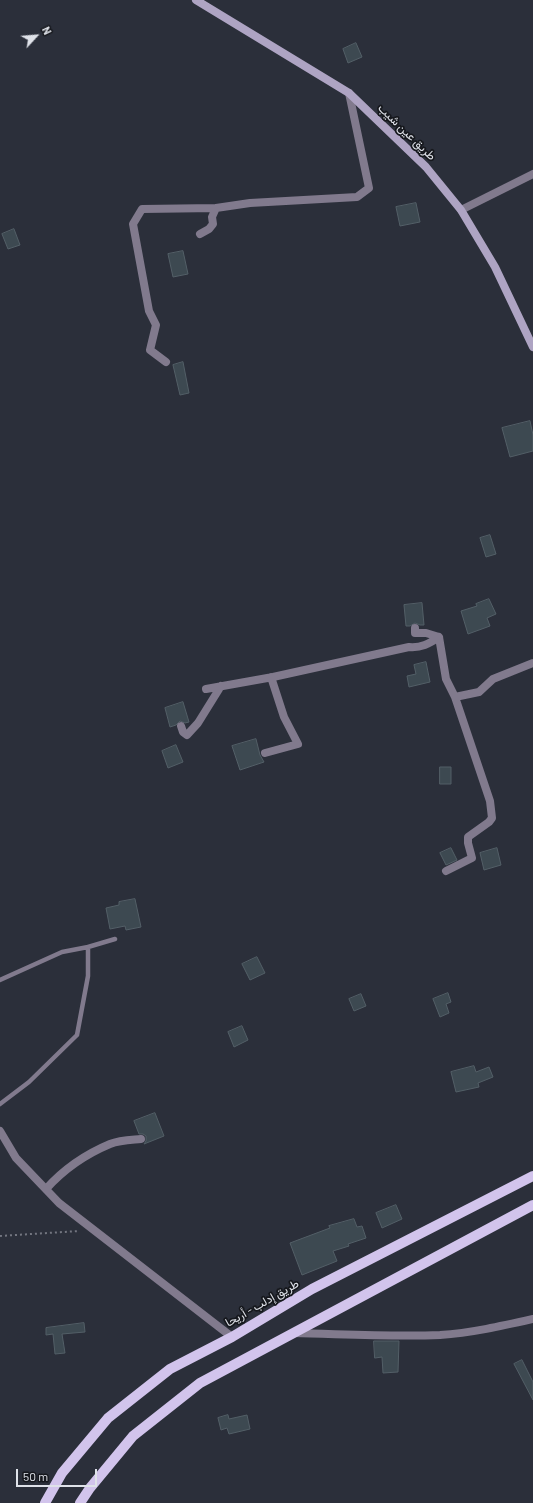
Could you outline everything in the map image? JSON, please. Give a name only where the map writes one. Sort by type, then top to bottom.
[{"type":"main road","name":"طريق عين شيب","points":[[196,0],[350,93],[426,167],[460,210],[495,267],[533,347]]},
{"type":"main road","name":"طريق إدلب - أريحا","points":[[45,1503],[62,1473],[108,1418],[170,1370],[232,1337],[312,1289],[533,1176]]},
{"type":"main road","points":[[80,1503],[90,1488],[133,1436],[200,1383],[533,1205]]},
{"type":"street","points":[[166,362],[150,350],[156,325],[149,311],[133,224],[142,210],[216,208],[250,203],[357,197],[369,188],[350,93]]},
{"type":"street","points":[[460,210],[533,174]]},
{"type":"street","points":[[200,234],[209,229],[213,224],[212,217],[216,208]]},
{"type":"street","points":[[415,628],[415,633],[426,633],[439,637]]},
{"type":"street","points":[[206,689],[271,677],[409,647],[418,648],[431,643],[439,637]]},
{"type":"street","points":[[439,637],[446,679],[455,697],[490,801],[492,818],[489,822],[468,837],[472,858],[446,871]]},
{"type":"street","points":[[455,697],[479,692],[493,679],[533,663]]},
{"type":"street","points":[[265,753],[298,744],[284,716],[271,677]]},
{"type":"street","points":[[181,726],[183,732],[187,735],[198,723],[222,686]]},
{"type":"street","points":[[0,1131],[16,1158],[59,1203],[232,1337]]},
{"type":"street","points":[[46,1189],[56,1178],[71,1166],[110,1143],[141,1139]]},
{"type":"street","points":[[294,1333],[441,1335],[487,1329],[533,1319]]},
{"type":"lane","points":[[0,980],[62,952],[88,947],[115,939]]},
{"type":"lane","points":[[0,1104],[29,1082],[77,1035],[88,976],[88,947]]},
{"type":"path","points":[[0,1236],[92,1230]]},
{"type":"building","points":[[356,43],[362,57],[348,63],[343,49]]},
{"type":"building","points":[[416,203],[420,222],[400,226],[396,207]]},
{"type":"building","points":[[14,229],[20,245],[8,249],[2,234]]},
{"type":"building","points":[[183,251],[188,274],[173,277],[168,254]]},
{"type":"building","points":[[183,362],[189,393],[180,395],[173,365]]},
{"type":"building","points":[[530,421],[533,435],[533,451],[510,457],[502,428]]},
{"type":"building","points":[[490,535],[496,554],[486,557],[480,538]]},
{"type":"building","points":[[489,599],[496,614],[487,618],[490,626],[468,634],[461,611],[477,606],[476,604]]},
{"type":"building","points":[[422,603],[424,625],[415,623],[410,626],[406,626],[404,605]]},
{"type":"building","points":[[426,662],[430,682],[409,687],[407,676],[416,674],[414,665]]},
{"type":"building","points":[[183,702],[189,722],[185,723],[180,721],[176,725],[170,727],[165,708]]},
{"type":"building","points":[[256,739],[260,755],[264,762],[240,770],[232,746]]},
{"type":"building","points":[[176,745],[183,762],[168,768],[162,751]]},
{"type":"building","points":[[440,767],[451,767],[451,784],[440,784]]},
{"type":"building","points":[[451,848],[457,860],[446,865],[440,853]]},
{"type":"building","points":[[497,848],[501,865],[484,870],[480,853]]},
{"type":"building","points":[[135,899],[141,927],[126,930],[125,926],[110,929],[106,908],[119,905],[119,902]]},
{"type":"building","points":[[257,957],[265,973],[250,980],[242,964]]},
{"type":"building","points":[[448,993],[451,1002],[446,1004],[449,1013],[440,1017],[433,999]]},
{"type":"building","points":[[361,994],[366,1006],[354,1011],[349,999]]},
{"type":"building","points":[[242,1026],[248,1040],[234,1047],[228,1032]]},
{"type":"building","points":[[474,1066],[476,1072],[489,1067],[493,1077],[478,1083],[479,1087],[456,1092],[451,1072]]},
{"type":"building","points":[[155,1113],[164,1136],[144,1144],[146,1141],[146,1136],[139,1134],[134,1121]]},
{"type":"building","points":[[396,1205],[402,1219],[382,1228],[376,1213]]},
{"type":"building","points":[[354,1219],[357,1227],[362,1226],[366,1238],[348,1244],[349,1246],[333,1251],[337,1261],[302,1275],[290,1243],[330,1228],[329,1226]]},
{"type":"building","points":[[84,1323],[85,1332],[62,1334],[65,1353],[55,1354],[53,1334],[46,1335],[46,1328]]},
{"type":"building","points":[[374,1341],[399,1341],[398,1372],[383,1373],[382,1357],[375,1358]]},
{"type":"building","points":[[522,1360],[533,1382],[533,1400],[514,1364]]},
{"type":"building","points":[[228,1415],[229,1419],[247,1415],[250,1429],[229,1434],[227,1428],[221,1430],[218,1418]]}]
